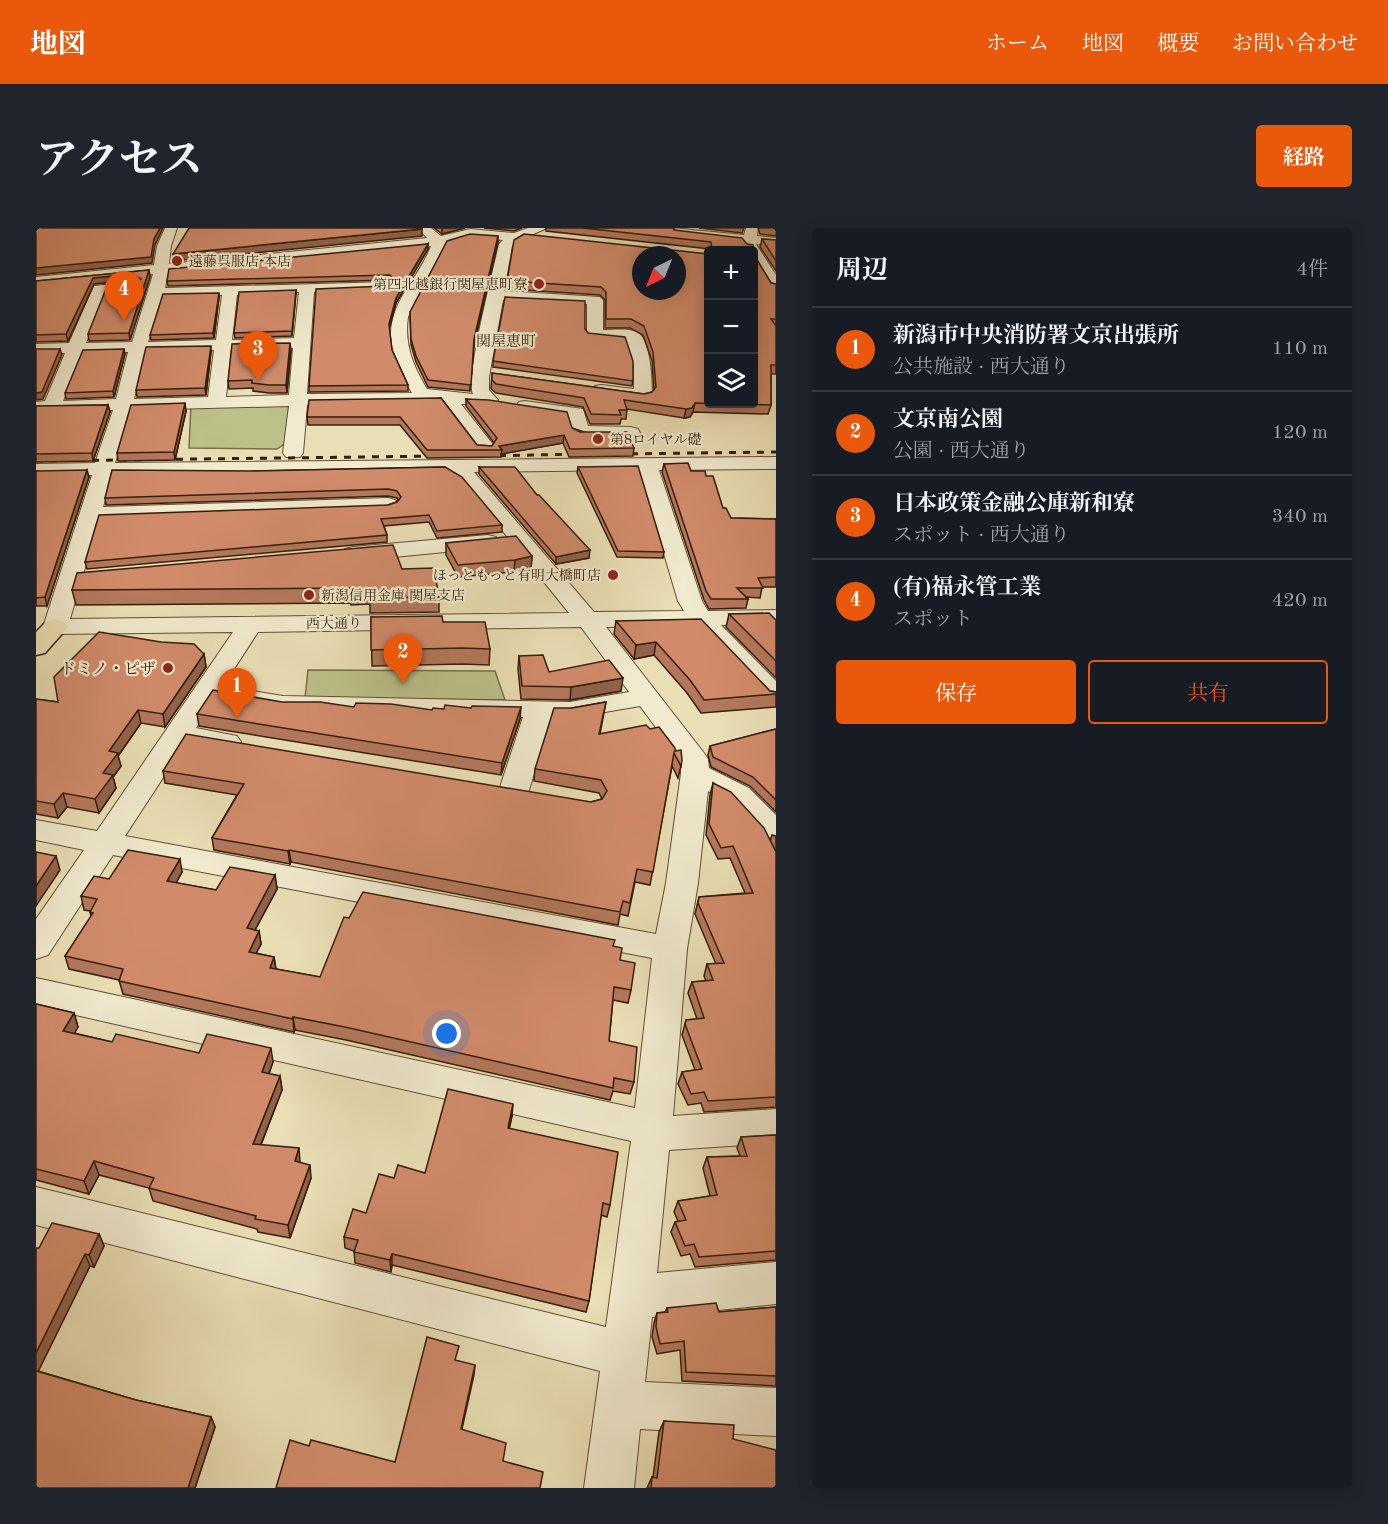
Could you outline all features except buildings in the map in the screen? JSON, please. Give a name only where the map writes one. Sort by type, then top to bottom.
[{"type":"highway","points":[[36,647],[45,627]]},
{"type":"street","points":[[45,627],[79,579],[89,514],[124,403],[158,282],[164,246],[171,228]]},
{"type":"street","points":[[423,228],[439,241]]},
{"type":"street","points":[[631,228],[750,233],[776,242]]},
{"type":"street","points":[[44,406],[75,348],[99,289],[158,282],[350,250],[439,241],[470,233],[520,236],[544,233]]},
{"type":"street","points":[[341,235],[350,250]]},
{"type":"street","points":[[489,400],[480,391],[487,374],[495,294],[506,244],[520,236]]},
{"type":"street","points":[[36,470],[105,461],[485,447],[447,398],[421,393],[409,374],[399,350],[402,309],[433,260],[439,241]]},
{"type":"street","points":[[758,259],[776,259]]},
{"type":"street","points":[[758,260],[776,287]]},
{"type":"street","points":[[37,282],[158,282],[230,291],[385,285]]},
{"type":"street","points":[[293,453],[300,400],[300,342],[307,288]]},
{"type":"street","points":[[216,401],[230,291]]},
{"type":"street","points":[[495,294],[594,300],[594,334],[633,336],[643,366],[643,396],[585,387]]},
{"type":"street","points":[[36,349],[300,342]]},
{"type":"street","points":[[44,406],[447,398],[489,400],[576,413],[580,431],[631,433]]},
{"type":"street","points":[[36,454],[105,461],[386,467],[776,463]]},
{"type":"street","points":[[647,464],[690,601],[700,618],[776,696]]},
{"type":"street","points":[[386,467],[396,527]]},
{"type":"street","points":[[451,467],[470,478],[522,539],[588,620],[694,759],[695,773],[682,883],[670,949],[652,1128],[609,1488]]},
{"type":"street","points":[[89,514],[396,527],[522,539]]},
{"type":"street","points":[[333,555],[396,527]]},
{"type":"street","name":"西大通り","points":[[45,627],[776,617]]},
{"type":"street","points":[[36,946],[251,624]]},
{"type":"street","points":[[206,691],[283,704],[570,710],[646,697]]},
{"type":"street","points":[[513,790],[540,708]]},
{"type":"street","points":[[178,734],[248,745]]},
{"type":"street","points":[[695,773],[739,795],[776,834]]},
{"type":"street","points":[[36,830],[670,949]]},
{"type":"street","points":[[36,992],[672,1132],[776,1126]]},
{"type":"street","points":[[36,1206],[625,1355]]},
{"type":"street","points":[[632,1297],[776,1283]]},
{"type":"street","points":[[619,1404],[776,1412]]},
{"type":"green space","points":[[191,404],[291,404],[286,443],[277,449],[189,448]]},
{"type":"green space","points":[[308,670],[495,671],[505,700],[305,698]]},
{"type":"railway","points":[[617,454],[776,452]]},
{"type":"railway","points":[[485,456],[584,454]]},
{"type":"railway","points":[[36,461],[443,456]]},
{"type":"place","name":"遠藤呉服店 本店","points":[[177,261]]},
{"type":"place","name":"第四北越銀行関屋恵町寮","points":[[539,284]]},
{"type":"place","name":"(有)福永管工業","points":[[124,321]]},
{"type":"place","name":"日本政策金融公庫新和寮","points":[[258,381]]},
{"type":"place","name":"第8ロイヤル礎","points":[[598,439]]},
{"type":"place","name":"ほっともっと有明大橋町店","points":[[613,575]]},
{"type":"place","name":"新潟信用金庫 関屋支店","points":[[309,595]]},
{"type":"place","name":"ドミノ・ピザ","points":[[168,668]]},
{"type":"place","name":"文京南公園","points":[[403,684]]},
{"type":"place","name":"新潟市中央消防署文京出張所","points":[[237,718]]},
{"type":"district","name":"関屋恵町","points":[[506,341]]}]
